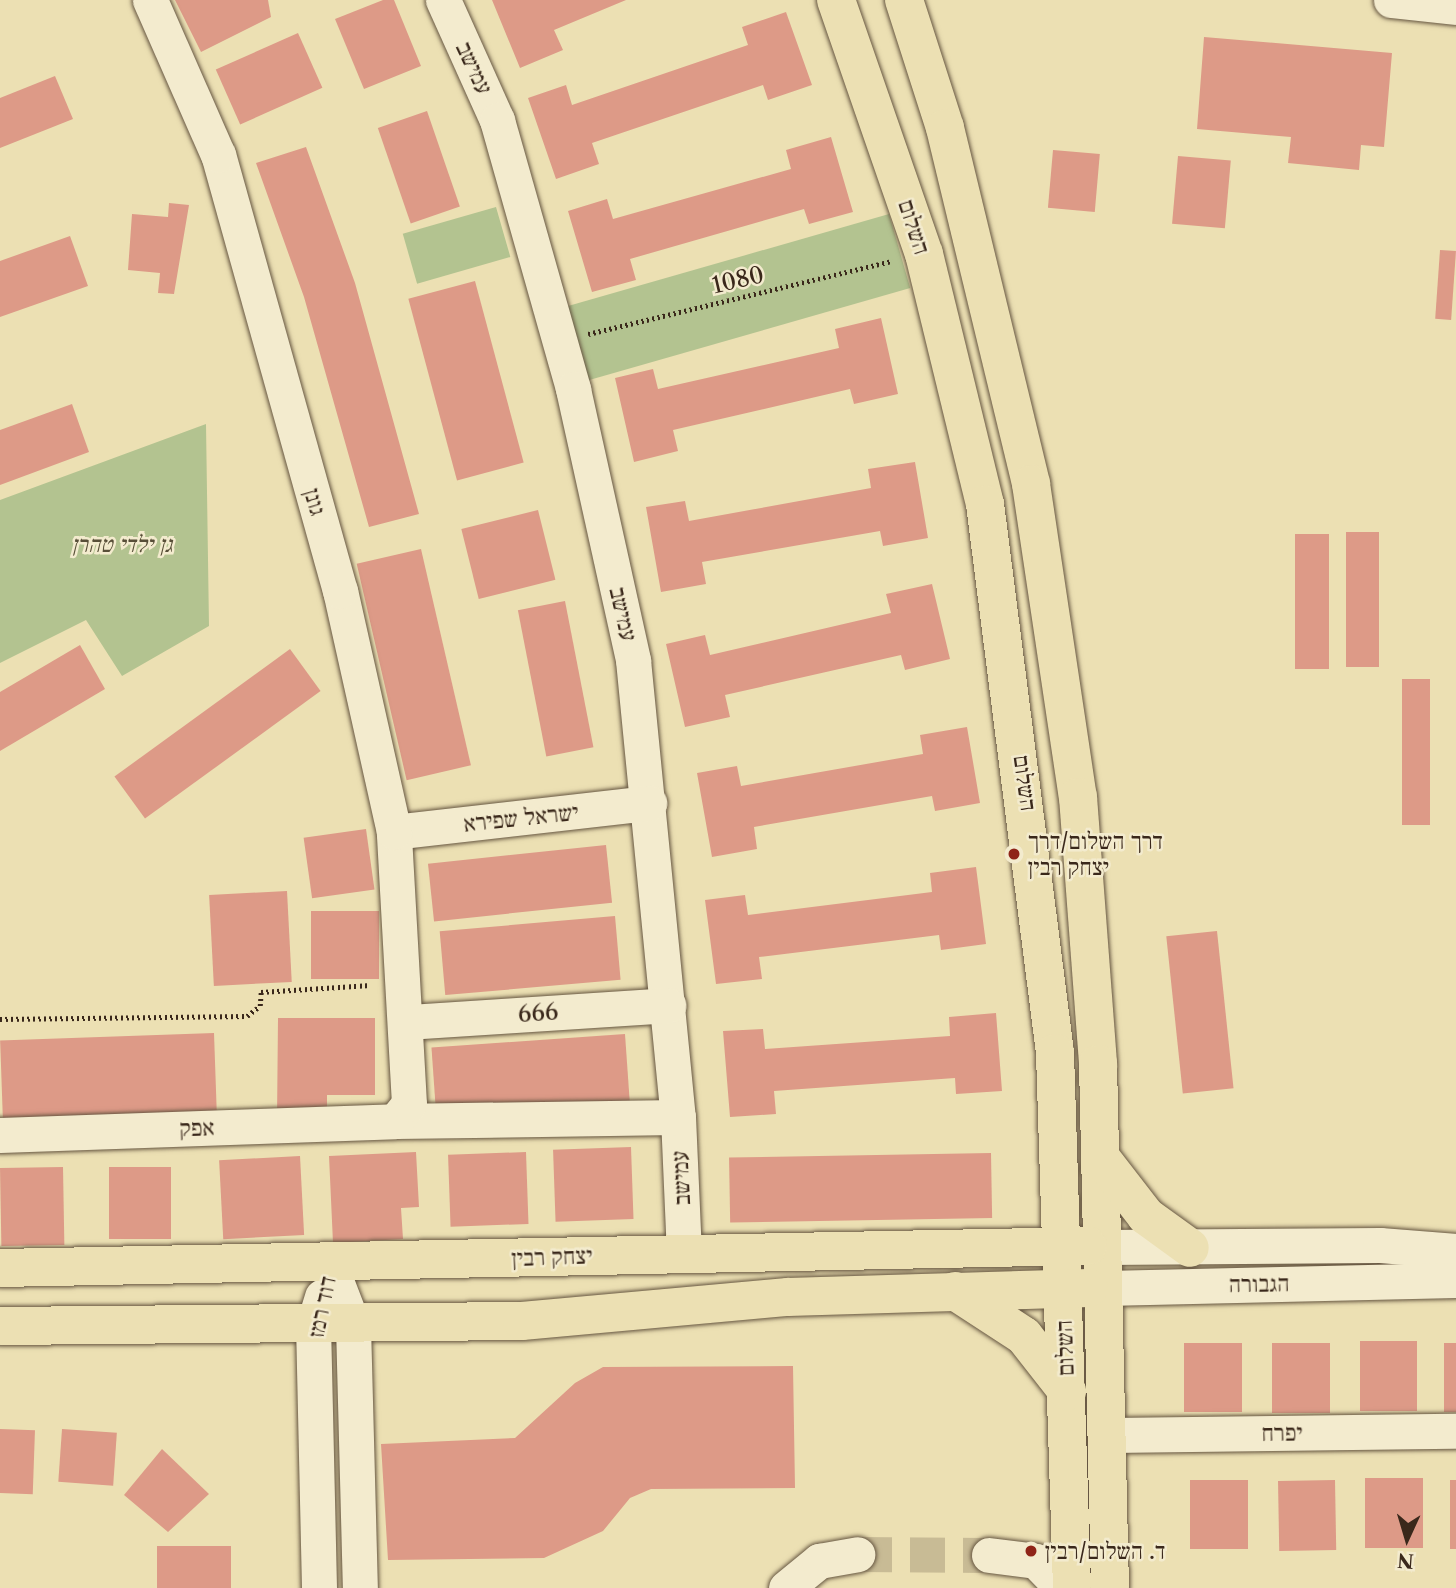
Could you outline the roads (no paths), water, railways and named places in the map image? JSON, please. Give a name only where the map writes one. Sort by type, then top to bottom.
[{"type":"main road","name":"השלום","points":[[836,0],[924,254],[985,504],[1030,822],[1055,1054],[1072,1588]]},
{"type":"main road","name":"השלום","points":[[904,0],[945,128],[1031,484],[1078,797],[1101,1157],[1109,1435],[1110,1588]]},
{"type":"main road","points":[[1101,1157],[1146,1216],[1190,1248]]},
{"type":"main road","name":"יצחק רבין","points":[[0,1268],[330,1265],[684,1253],[1061,1245],[1104,1247]]},
{"type":"main road","points":[[0,1326],[313,1326],[522,1321],[788,1297],[1063,1288]]},
{"type":"main road","name":"הגבורה","points":[[1063,1288],[1105,1288]]},
{"type":"main road","points":[[954,1290],[1024,1336],[1067,1391]]},
{"type":"street","name":"גונן","points":[[150,0],[218,155],[340,591],[394,832],[408,1022]]},
{"type":"street","name":"עמישב","points":[[443,0],[497,120],[559,341],[634,660],[678,1117],[684,1253]]},
{"type":"street","points":[[1391,0],[1456,7]]},
{"type":"street","name":"ישראל שפירא","points":[[394,832],[649,803]]},
{"type":"street","name":"666","points":[[408,1022],[668,1005]]},
{"type":"street","points":[[395,1121],[409,1104],[408,1022]]},
{"type":"street","name":"אפק","points":[[0,1135],[395,1121],[678,1117]]},
{"type":"street","name":"הגבורה","points":[[1104,1247],[1380,1245],[1456,1251]]},
{"type":"street","name":"דוד רמז","points":[[330,1265],[353,1325],[360,1588]]},
{"type":"street","name":"דוד רמז","points":[[319,1588],[313,1326],[330,1265]]},
{"type":"street","name":"הגבורה","points":[[1105,1288],[1456,1280]]},
{"type":"street","name":"יפרח","points":[[1109,1435],[1456,1431]]},
{"type":"street","points":[[786,1588],[819,1561],[857,1553]]},
{"type":"street","points":[[989,1555],[1037,1561],[1062,1588]]},
{"type":"tunnel","points":[[857,1554],[989,1555]]},
{"type":"place","name":"דרך השלום/דרך יצחק רבין","points":[[1014,854]]},
{"type":"place","name":"ד. השלום/רבין","points":[[1031,1551]]},
{"type":"park label","name":"גן ילדי טהרן","points":[[122,544]]}]
